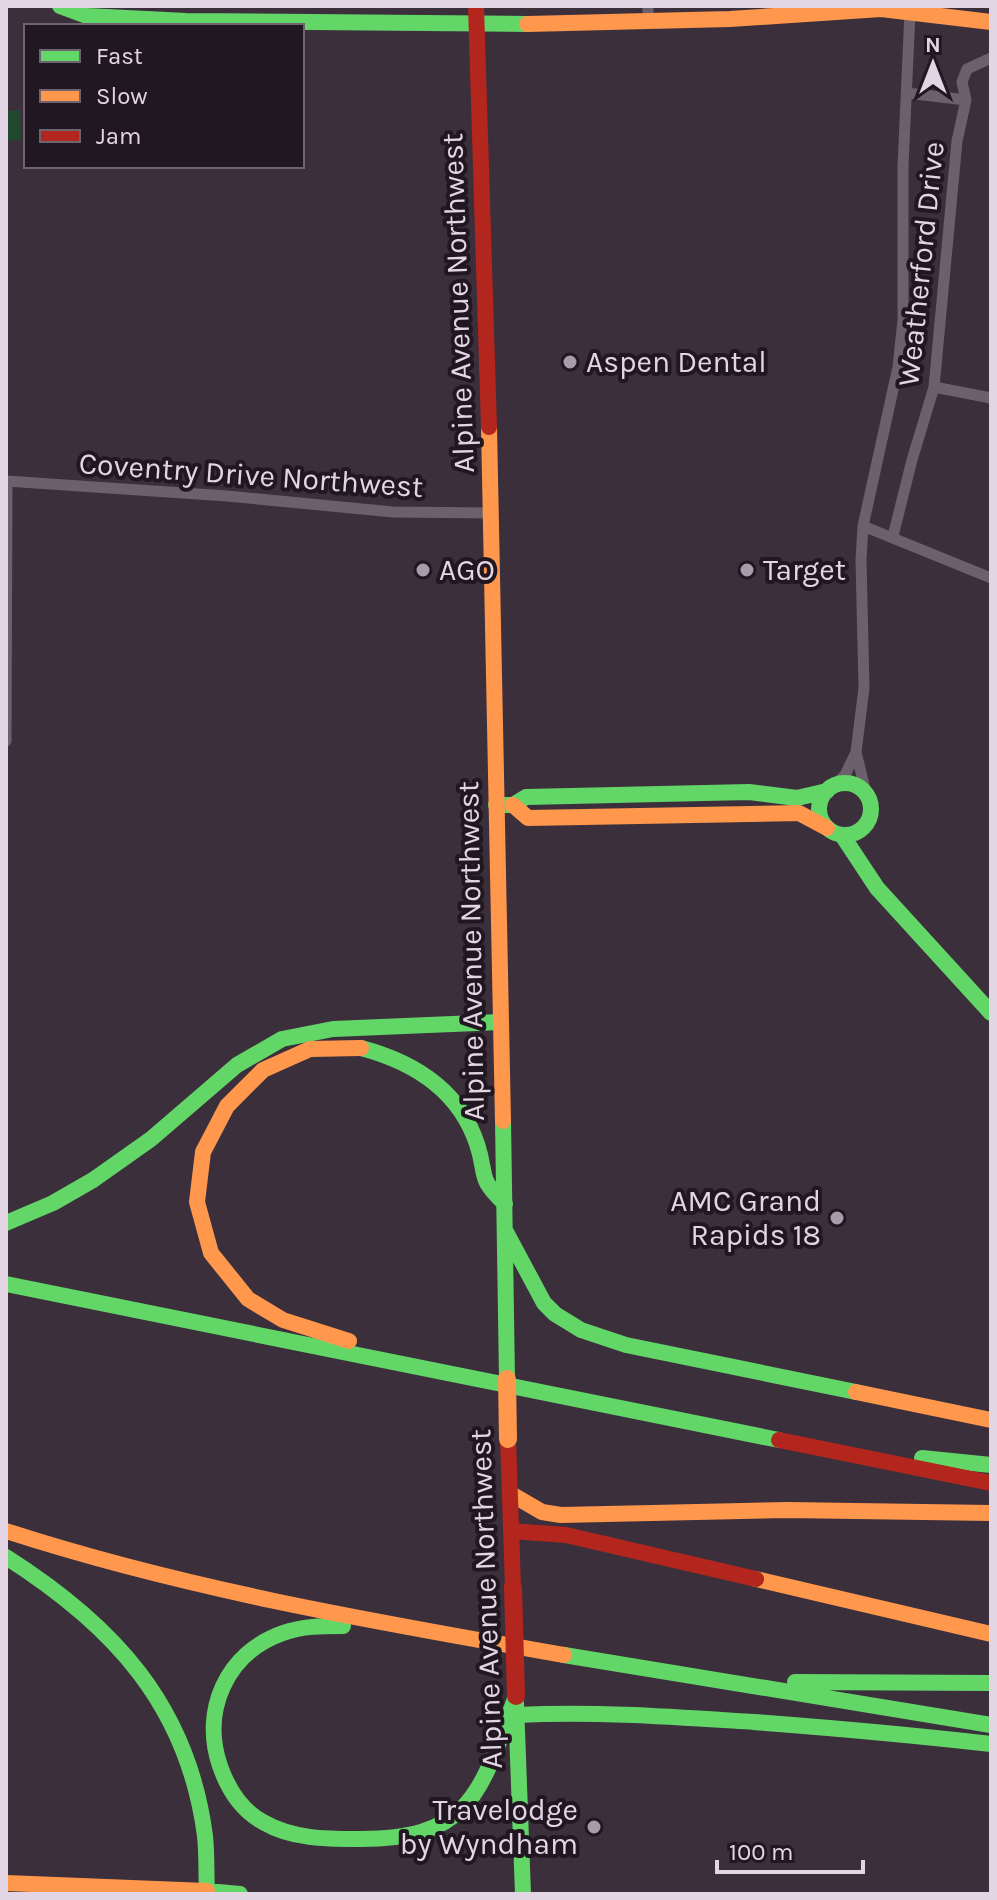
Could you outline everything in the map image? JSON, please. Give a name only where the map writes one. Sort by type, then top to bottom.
[{"type":"main road","points":[[60,6],[87,16],[117,18],[648,13],[730,19],[867,9],[991,22]]},
{"type":"main road","name":"Alpine Avenue Northwest","points":[[476,15],[504,805],[498,891],[500,1022],[508,1439],[523,1894]]},
{"type":"main road","points":[[504,805],[526,797],[753,792],[802,799],[852,784],[866,793],[872,810],[866,826],[865,869]]},
{"type":"main road","points":[[831,788],[822,797],[819,814],[877,888],[991,1013]]},
{"type":"main road","points":[[504,805],[528,818],[799,813],[835,832],[851,835],[866,826]]},
{"type":"main road","points":[[6,1223],[38,1212],[93,1183],[240,1062],[281,1039],[336,1028],[500,1022]]},
{"type":"main road","points":[[427,1369],[396,1353],[294,1325],[248,1299],[230,1280],[216,1261],[203,1231],[199,1205],[202,1158],[211,1130],[240,1087],[274,1063],[318,1049],[345,1047],[373,1050],[419,1070],[452,1098],[474,1134],[485,1183],[505,1204]]},
{"type":"main road","points":[[505,1231],[522,1259],[535,1291],[547,1307],[578,1331],[599,1339],[991,1420]]},
{"type":"main road","points":[[6,1284],[991,1483]]},
{"type":"main road","points":[[827,1449],[862,1450],[991,1465]]},
{"type":"main road","points":[[511,1494],[542,1512],[561,1515],[787,1510],[991,1513]]},
{"type":"main road","points":[[511,1494],[523,1521],[540,1531]]},
{"type":"main road","points":[[6,1531],[183,1582],[311,1610],[991,1725]]},
{"type":"main road","points":[[511,1531],[540,1531],[613,1546],[991,1634]]},
{"type":"main road","points":[[6,1557],[55,1590],[93,1621],[142,1672],[165,1708],[199,1795],[208,1846],[207,1891]]},
{"type":"main road","points":[[409,1627],[364,1628],[328,1624],[299,1627],[272,1635],[237,1664],[216,1703],[213,1748],[229,1789],[248,1811],[270,1826],[301,1836],[334,1839],[416,1835],[437,1826],[460,1812],[477,1792],[488,1772],[516,1696]]},
{"type":"main road","points":[[716,1679],[875,1684],[991,1683]]},
{"type":"main road","points":[[517,1715],[565,1712],[636,1714],[867,1731],[991,1744]]},
{"type":"main road","points":[[6,1883],[82,1890],[240,1894]]},
{"type":"street","points":[[831,788],[845,775],[856,752],[864,688],[863,526],[900,353],[903,320],[903,166],[910,12]]},
{"type":"street","name":"Weatherford Drive","points":[[893,536],[934,387],[957,141],[966,100],[962,82],[967,69],[991,58]]},
{"type":"street","points":[[907,93],[937,94],[966,100]]},
{"type":"street","points":[[934,387],[991,398]]},
{"type":"street","points":[[6,741],[7,481]]},
{"type":"street","name":"Coventry Drive Northwest","points":[[7,481],[227,496],[393,512],[492,513]]},
{"type":"street","points":[[863,526],[991,578]]},
{"type":"street","points":[[856,752],[866,793]]},
{"type":"green space","points":[[20,110],[21,140],[6,141],[6,111]]},
{"type":"traffic: fast","points":[[60,6],[87,16],[186,21],[527,24]]},
{"type":"traffic: fast","points":[[845,783],[863,791],[871,809],[863,827],[845,835],[827,827],[819,809],[827,791],[845,783]]},
{"type":"traffic: fast","points":[[496,805],[513,805],[526,797],[749,792],[797,798],[827,791]]},
{"type":"traffic: fast","points":[[842,835],[877,888],[991,1013]]},
{"type":"traffic: fast","points":[[6,1223],[53,1203],[93,1180],[151,1139],[237,1065],[282,1039],[333,1029],[500,1022]]},
{"type":"traffic: fast","points":[[361,1048],[416,1070],[459,1108],[477,1144],[486,1181],[505,1204]]},
{"type":"traffic: fast","points":[[503,1121],[507,1379]]},
{"type":"traffic: fast","points":[[506,1232],[544,1303],[555,1314],[581,1330],[626,1345],[856,1392]]},
{"type":"traffic: fast","points":[[6,1284],[779,1440]]},
{"type":"traffic: fast","points":[[922,1458],[991,1465]]},
{"type":"traffic: fast","points":[[6,1557],[80,1611],[112,1641],[139,1673],[163,1708],[182,1747],[196,1789],[205,1836],[207,1891],[240,1894]]},
{"type":"traffic: fast","points":[[343,1626],[298,1629],[263,1642],[246,1654],[223,1686],[214,1725],[220,1766],[236,1798],[248,1811],[274,1828],[309,1837],[358,1839],[396,1837],[426,1830],[449,1819],[467,1803],[481,1783],[516,1696]]},
{"type":"traffic: fast","points":[[564,1655],[991,1725]]},
{"type":"traffic: fast","points":[[795,1682],[991,1683]]},
{"type":"traffic: fast","points":[[516,1703],[523,1894]]},
{"type":"traffic: fast","points":[[517,1715],[606,1714],[695,1718],[991,1744]]},
{"type":"traffic: slow","points":[[527,24],[730,19],[881,9],[991,22]]},
{"type":"traffic: slow","points":[[489,427],[503,1121]]},
{"type":"traffic: slow","points":[[513,805],[528,818],[799,813],[827,828]]},
{"type":"traffic: slow","points":[[349,1341],[283,1320],[248,1299],[211,1253],[197,1202],[203,1152],[227,1106],[263,1070],[310,1049],[361,1048]]},
{"type":"traffic: slow","points":[[507,1379],[508,1439]]},
{"type":"traffic: slow","points":[[856,1392],[991,1420]]},
{"type":"traffic: slow","points":[[511,1494],[542,1512],[561,1515],[787,1510],[991,1513]]},
{"type":"traffic: slow","points":[[6,1531],[144,1571],[283,1603],[564,1655]]},
{"type":"traffic: slow","points":[[756,1579],[991,1634]]},
{"type":"traffic: slow","points":[[6,1883],[207,1891]]},
{"type":"traffic: jam","points":[[476,6],[489,427]]},
{"type":"traffic: jam","points":[[508,1439],[513,1587]]},
{"type":"traffic: jam","points":[[779,1440],[991,1483]]},
{"type":"traffic: jam","points":[[511,1531],[566,1535],[756,1579]]},
{"type":"traffic: jam","points":[[513,1587],[516,1696]]},
{"type":"place","name":"Aspen Dental","points":[[570,362]]},
{"type":"place","name":"AGO","points":[[423,570]]},
{"type":"place","name":"Target","points":[[747,570]]},
{"type":"place","name":"AMC Grand Rapids 18","points":[[837,1218]]},
{"type":"place","name":"Travelodge by Wyndham","points":[[594,1827]]}]
